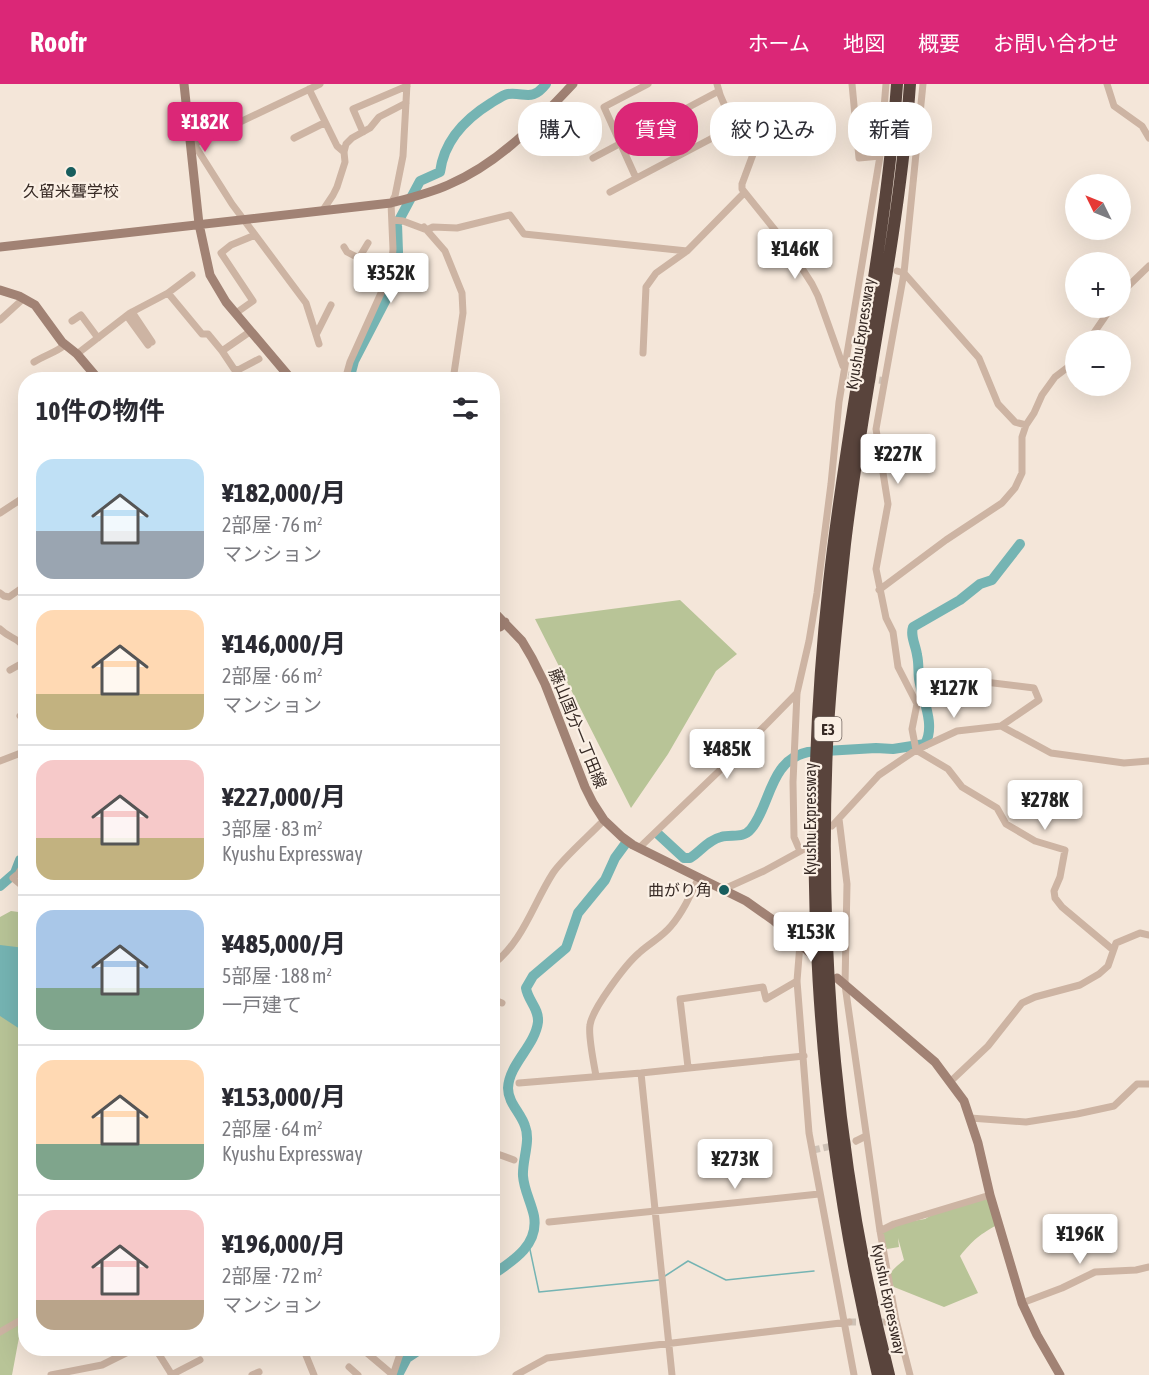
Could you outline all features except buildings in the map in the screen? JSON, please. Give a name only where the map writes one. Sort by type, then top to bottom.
[{"type":"highway","name":"Kyushu Expressway","points":[[878,1375],[852,1257],[841,1193],[825,1063],[816,922],[815,786],[821,670],[829,582],[849,431],[875,276],[897,84]]},
{"type":"highway","name":"Kyushu Expressway","points":[[889,1375],[880,1343],[854,1201],[836,1062],[827,944],[826,786],[832,671],[845,542],[868,380],[896,213],[910,84]]},
{"type":"main road","points":[[184,84],[200,224],[210,275],[226,302],[285,372]]},
{"type":"main road","points":[[0,247],[391,203],[451,184],[496,159],[530,130],[573,84]]},
{"type":"main road","points":[[0,290],[35,305],[65,345],[77,354],[92,372]]},
{"type":"main road","name":"藤山国分一丁田線","points":[[500,617],[522,641],[532,658],[545,684],[592,803],[604,820],[622,837],[639,848],[724,889],[762,911],[811,954]]},
{"type":"main road","points":[[500,627],[505,622]]},
{"type":"main road","points":[[837,978],[935,1062],[964,1101],[978,1143],[990,1195],[1022,1303],[1060,1375]]},
{"type":"street","points":[[319,344],[306,303],[255,235],[192,143],[320,84]]},
{"type":"street","points":[[614,128],[604,107],[648,84]]},
{"type":"street","points":[[852,84],[854,102]]},
{"type":"street","points":[[884,102],[886,84]]},
{"type":"street","points":[[923,84],[900,272],[876,429],[888,504],[876,569],[879,590],[886,618],[893,632],[898,668],[917,704],[912,729],[916,750],[948,769],[962,787],[998,808],[1006,824],[1035,842],[1065,850],[1060,876],[1054,891],[1055,898],[1062,907],[1112,949]]},
{"type":"street","points":[[1107,84],[1114,106],[1142,126],[1149,138]]},
{"type":"street","points":[[347,372],[389,274],[393,249],[391,203],[395,196],[403,156],[406,85],[353,109],[363,132]]},
{"type":"street","points":[[693,102],[718,88]]},
{"type":"street","points":[[309,89],[336,146],[344,152]]},
{"type":"street","points":[[322,210],[337,187],[345,162],[346,144],[370,128],[379,117],[406,103]]},
{"type":"street","points":[[294,138],[324,123]]},
{"type":"street","points":[[610,192],[710,139]]},
{"type":"street","points":[[593,158],[614,147]]},
{"type":"street","points":[[627,156],[636,178]]},
{"type":"street","points":[[752,156],[741,184],[744,192],[787,245],[812,284],[845,373]]},
{"type":"street","points":[[724,889],[764,872],[803,850],[794,837],[793,782],[797,693],[817,592],[845,373],[880,156],[859,158],[859,156]]},
{"type":"street","points":[[644,353],[646,287],[656,273],[687,251],[744,192]]},
{"type":"street","points":[[393,220],[424,227],[427,230],[433,227],[457,228],[510,215],[524,234],[687,251]]},
{"type":"street","points":[[424,227],[445,251],[462,293],[463,313],[454,372]]},
{"type":"street","points":[[236,313],[253,300],[221,253],[231,245],[255,235]]},
{"type":"street","points":[[359,258],[368,243]]},
{"type":"street","points":[[344,248],[347,252],[389,274]]},
{"type":"street","points":[[1131,283],[1149,266]]},
{"type":"street","points":[[900,272],[979,358],[991,389],[1002,409],[1015,422],[1026,425]]},
{"type":"street","points":[[77,354],[129,314],[168,293],[192,275]]},
{"type":"street","points":[[168,293],[202,334],[208,334],[234,369],[238,370],[259,359]]},
{"type":"street","points":[[0,320],[23,299]]},
{"type":"street","points":[[317,333],[332,305]]},
{"type":"street","points":[[129,314],[150,343]]},
{"type":"street","points":[[72,321],[81,315],[98,338]]},
{"type":"street","points":[[222,351],[251,331]]},
{"type":"street","points":[[34,362],[46,354],[54,354],[65,345]]},
{"type":"street","points":[[879,590],[946,540],[1002,503],[1015,488],[1022,473],[1022,437],[1026,425],[1042,394],[1055,377],[1065,369]]},
{"type":"street","points":[[0,513],[18,501]]},
{"type":"street","points":[[0,593],[9,597],[18,591]]},
{"type":"street","points":[[0,629],[5,634],[18,639]]},
{"type":"street","points":[[10,670],[18,666]]},
{"type":"street","points":[[832,826],[879,775],[916,750],[957,731],[1001,726],[1039,700],[1034,688],[952,678]]},
{"type":"street","points":[[639,848],[797,693]]},
{"type":"street","points":[[1001,726],[1051,753],[1124,763],[1149,761]]},
{"type":"street","points":[[0,761],[18,754]]},
{"type":"street","points":[[839,819],[847,884],[845,985],[880,1231],[896,1320],[910,1375]]},
{"type":"street","points":[[500,959],[516,940],[554,871],[604,820]]},
{"type":"street","points":[[596,1076],[589,1026],[600,1004],[624,969],[672,925],[699,878]]},
{"type":"street","points":[[951,1081],[988,1046],[1022,1003],[1035,997],[1080,985],[1108,966],[1112,949],[1116,943],[1140,933],[1149,935]]},
{"type":"street","points":[[800,944],[798,981],[809,1133],[819,1194],[846,1322],[854,1375]]},
{"type":"street","points":[[688,1067],[680,999],[763,987],[766,999],[798,981]]},
{"type":"street","points":[[519,1083],[804,1056]]},
{"type":"street","points":[[641,1073],[672,1375]]},
{"type":"street","points":[[970,1118],[1026,1122],[1077,1114],[1114,1106],[1137,1084],[1149,1084]]},
{"type":"street","points":[[856,1141],[866,1136]]},
{"type":"street","points":[[500,1155],[514,1160]]},
{"type":"street","points":[[549,1222],[819,1194]]},
{"type":"street","points":[[880,1231],[894,1224],[990,1195]]},
{"type":"street","points":[[1022,1303],[1062,1288],[1095,1272],[1149,1267]]},
{"type":"street","points":[[887,1322],[896,1320]]},
{"type":"street","points":[[0,1332],[18,1322]]},
{"type":"street","points":[[516,1375],[548,1358],[846,1322]]},
{"type":"street","points":[[51,1375],[102,1365],[120,1356]]},
{"type":"street","points":[[159,1356],[172,1375],[200,1360]]},
{"type":"street","points":[[306,1356],[314,1375]]},
{"type":"street","points":[[371,1356],[393,1375],[399,1356]]},
{"type":"street","points":[[349,1367],[358,1375]]},
{"type":"street","points":[[252,1375],[259,1372]]},
{"type":"green space","points":[[680,600],[737,654],[716,671],[668,754],[631,808],[535,619]]},
{"type":"green space","points":[[11,911],[18,912],[18,1343],[12,1375],[0,1375],[0,917]]},
{"type":"green space","points":[[990,1195],[999,1224],[977,1238],[960,1256],[978,1293],[944,1307],[894,1287],[891,1275],[904,1260],[898,1238],[899,1247],[887,1249],[880,1231],[894,1224],[925,1219],[947,1206]]},
{"type":"water","points":[[0,945],[18,947],[18,1028],[0,1016]]},
{"type":"waterway","points":[[351,372],[354,361],[394,284],[398,252],[397,224],[420,181],[440,172],[451,141],[464,124],[482,109],[506,95],[532,95],[546,84]]},
{"type":"waterway","points":[[658,834],[684,858],[690,858],[716,839],[748,832],[758,819],[778,774],[785,764],[795,757],[808,752],[893,749],[925,744],[928,737],[929,720],[919,679],[913,627],[960,600],[980,584],[992,580],[1020,544]]},
{"type":"waterway","points":[[500,1270],[523,1251],[534,1226],[534,1216],[523,1176],[527,1132],[510,1098],[508,1088],[509,1079],[532,1039],[538,1022],[537,1013],[526,988],[533,976],[566,948],[578,913],[605,880],[615,858],[626,843]]},
{"type":"waterway","points":[[0,886],[15,873],[18,865]]},
{"type":"waterway","points":[[529,1245],[539,1292],[659,1280]]},
{"type":"waterway","points":[[665,1276],[688,1261],[726,1280],[814,1271]]},
{"type":"waterway","points":[[398,1375],[410,1356]]},
{"type":"tunnel","points":[[848,375],[885,381]]},
{"type":"tunnel","points":[[813,1150],[856,1141]]},
{"type":"tunnel","points":[[849,1322],[887,1322]]},
{"type":"place","name":"久留米聾学校","points":[[71,172]]},
{"type":"place","name":"曲がり角","points":[[724,890]]}]
